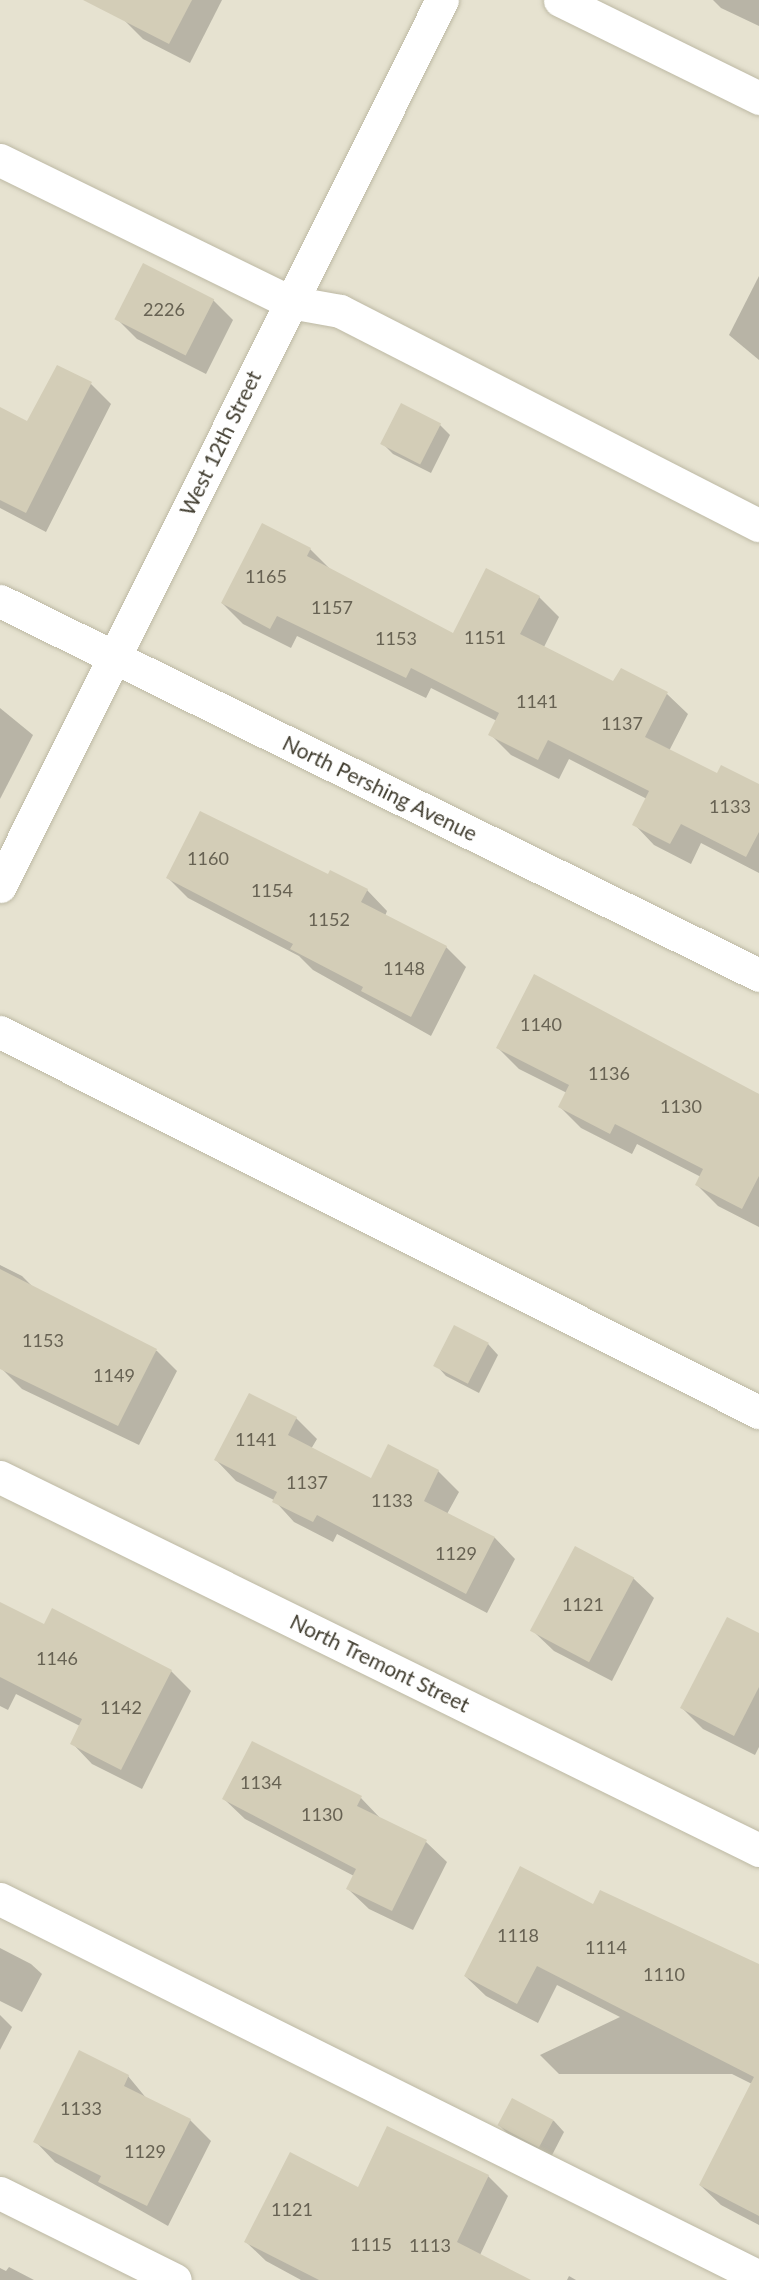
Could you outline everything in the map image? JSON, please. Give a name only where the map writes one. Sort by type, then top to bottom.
[{"type":"street","name":"West 12th Street","points":[[0,886],[442,0]]},
{"type":"street","points":[[561,0],[759,98]]},
{"type":"street","points":[[0,160],[290,302],[340,311],[759,525]]},
{"type":"street","name":"North Pershing Avenue","points":[[0,601],[759,975]]},
{"type":"street","points":[[0,1032],[759,1412]]},
{"type":"street","name":"North Tremont Street","points":[[0,1477],[759,1850]]},
{"type":"street","points":[[0,1899],[759,2277]]},
{"type":"street","points":[[0,2193],[175,2280]]},
{"type":"shaded area","points":[[0,0],[759,0],[759,2280],[0,2280]]},
{"type":"building","points":[[83,0],[192,0],[169,44]]},
{"type":"building","points":[[143,263],[214,299],[186,355],[114,319]]},
{"type":"building","points":[[57,365],[92,382],[26,513],[0,500],[0,407],[27,421]]},
{"type":"building","points":[[401,403],[441,423],[420,464],[380,444]]},
{"type":"building","points":[[262,523],[311,548],[307,556],[453,633],[486,568],[540,596],[520,634],[613,681],[621,668],[668,692],[645,737],[717,773],[721,765],[759,784],[759,832],[746,857],[681,824],[670,844],[632,825],[649,791],[548,740],[538,760],[488,735],[499,713],[411,668],[406,678],[277,616],[270,629],[221,603]]},
{"type":"building","points":[[200,811],[328,874],[330,870],[368,889],[361,902],[447,946],[411,1017],[361,991],[363,987],[290,949],[293,944],[166,878]]},
{"type":"building","points":[[534,974],[759,1094],[759,1176],[742,1209],[695,1185],[703,1169],[615,1124],[610,1134],[558,1107],[569,1085],[496,1048]]},
{"type":"building","points":[[0,1269],[157,1349],[118,1426],[0,1369]]},
{"type":"building","points":[[454,1325],[489,1343],[468,1384],[433,1366]]},
{"type":"building","points":[[249,1393],[297,1417],[288,1435],[371,1478],[388,1444],[439,1470],[424,1501],[495,1537],[466,1594],[317,1515],[313,1522],[272,1502],[277,1492],[214,1460]]},
{"type":"building","points":[[575,1546],[634,1577],[589,1662],[530,1631]]},
{"type":"building","points":[[0,1602],[44,1624],[52,1608],[172,1670],[121,1770],[70,1744],[82,1719],[0,1677]]},
{"type":"building","points":[[727,1617],[759,1633],[759,1687],[734,1736],[680,1708]]},
{"type":"building","points":[[252,1741],[362,1796],[357,1806],[427,1840],[392,1911],[346,1889],[356,1869],[222,1799]]},
{"type":"building","points":[[520,1866],[593,1904],[600,1890],[759,1964],[759,2216],[699,2185],[754,2077],[537,1966],[517,2004],[464,1976]]},
{"type":"building","points":[[79,2050],[129,2075],[124,2086],[191,2119],[147,2206],[98,2182],[101,2176],[33,2142]]},
{"type":"building","points":[[512,2098],[553,2120],[539,2147],[497,2125]]},
{"type":"building","points":[[387,2126],[489,2175],[457,2242],[531,2280],[319,2280],[244,2242],[290,2152],[358,2187]]}]
